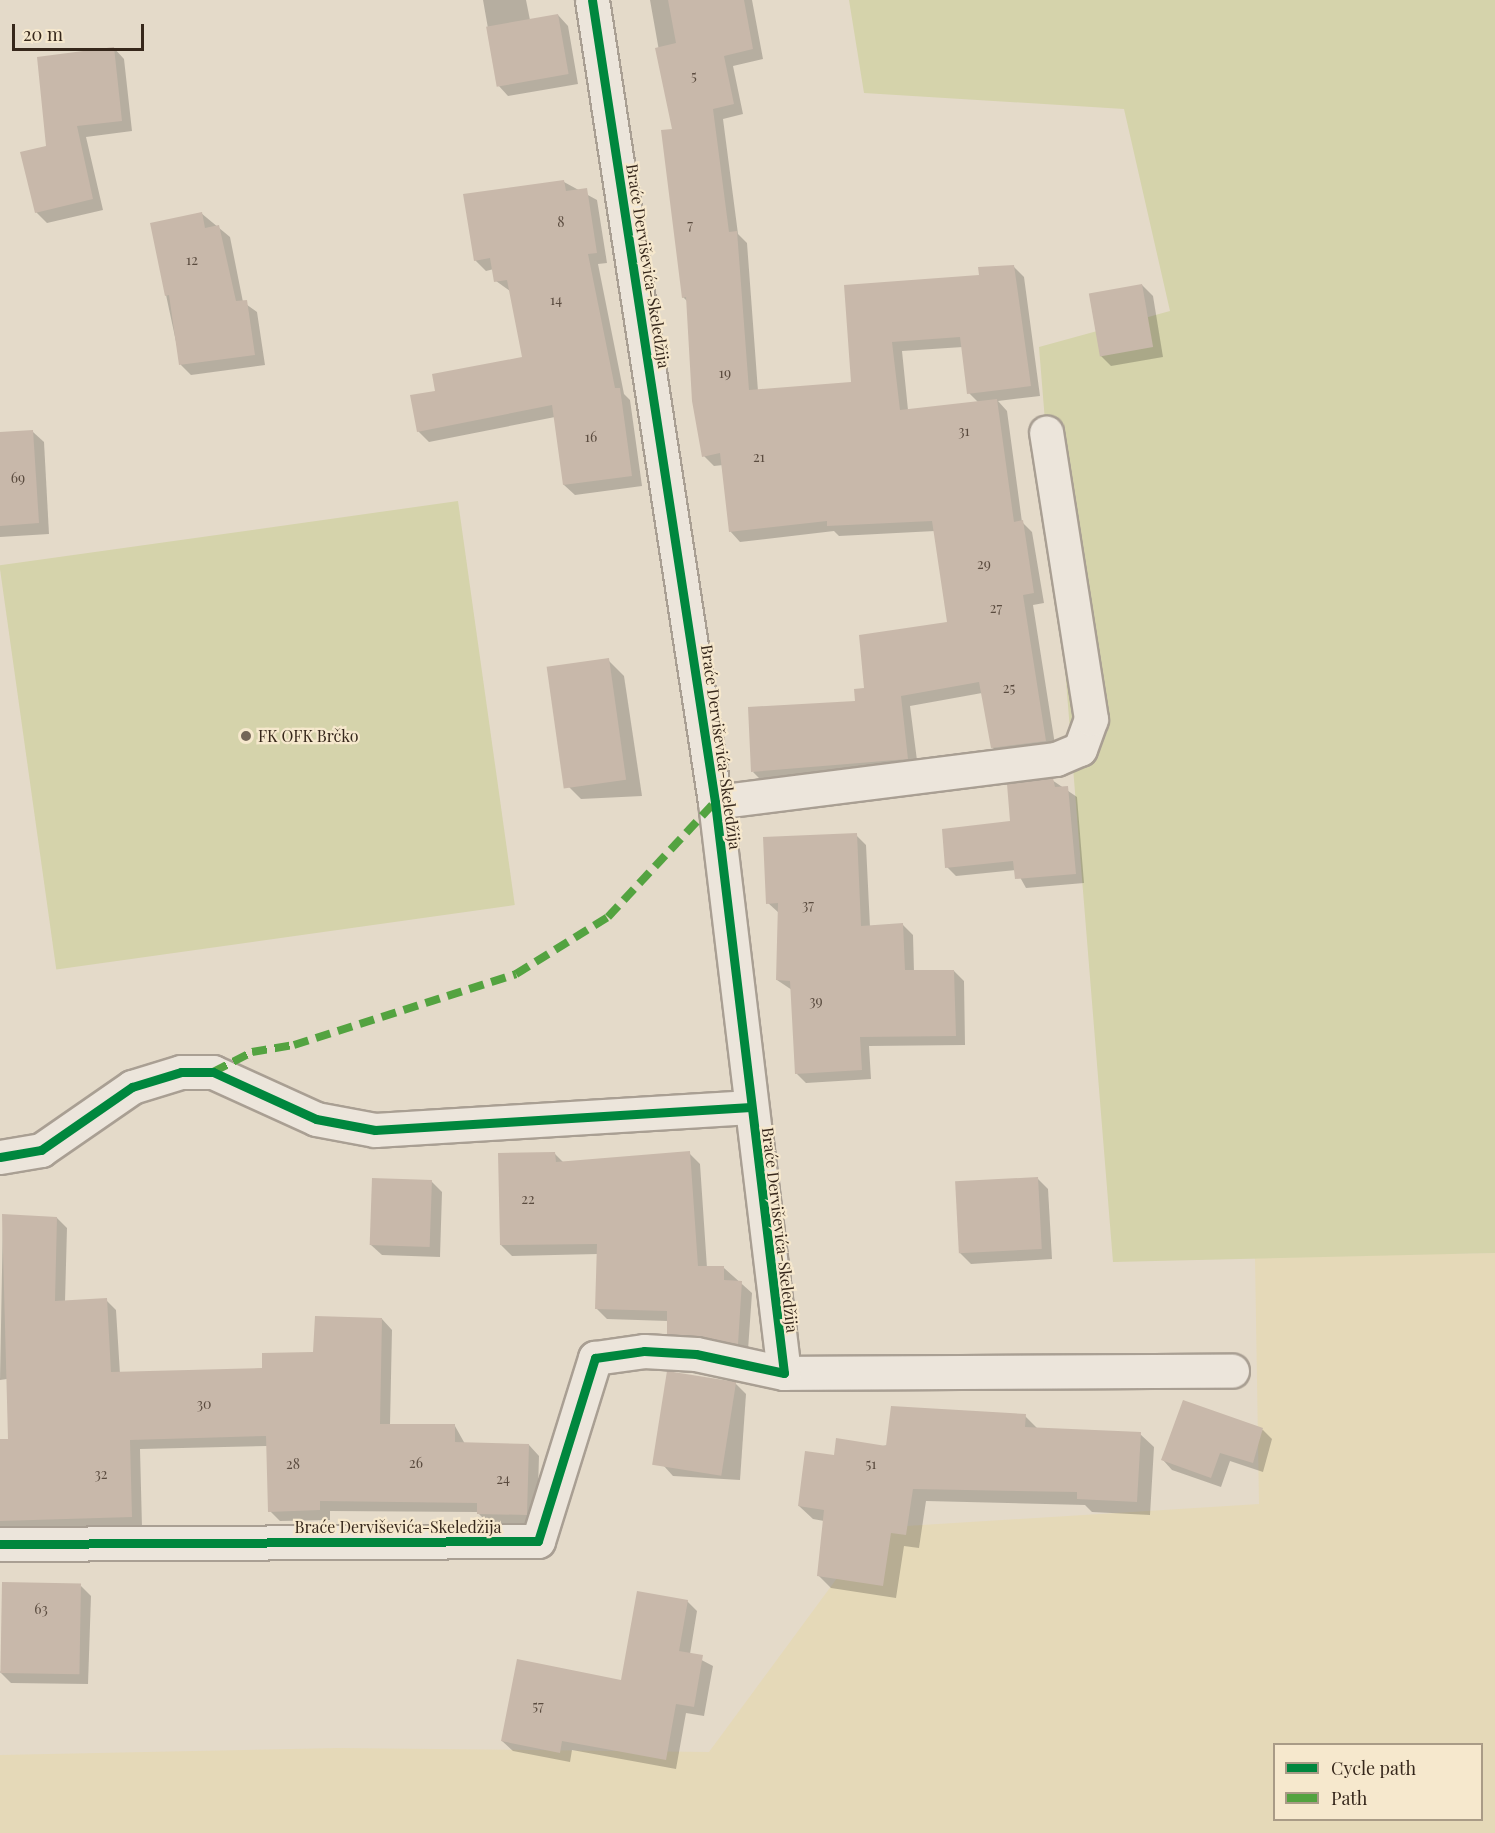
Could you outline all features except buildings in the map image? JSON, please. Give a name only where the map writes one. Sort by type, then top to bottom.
[{"type":"street","name":"Braće Derviševića-Skeledžija","points":[[0,1544],[538,1541],[595,1358],[644,1351],[696,1354],[784,1373],[750,1107],[715,802],[592,0]]},
{"type":"street","name":"Braće Derviševića-Skeledžija","points":[[715,802],[1056,759],[1080,749],[1091,719],[1046,433]]},
{"type":"street","points":[[0,1156],[41,1150],[132,1087],[181,1072],[213,1072],[316,1119],[375,1130],[750,1107]]},
{"type":"street","points":[[784,1373],[1232,1371]]},
{"type":"shaded area","points":[[849,0],[1495,0],[1495,1253],[1113,1262],[1039,347],[1170,311],[1124,109],[864,93]]},
{"type":"shaded area","name":"FK OFK Brčko","points":[[458,501],[515,905],[56,969],[0,565]]},
{"type":"shaded area","points":[[1495,1253],[1495,1833],[0,1833],[0,1755],[339,1748],[709,1752],[874,1528],[1259,1504],[1255,1257]]},
{"type":"marked path","points":[[213,1072],[252,1052],[294,1045],[516,974],[608,917],[715,802]]},
{"type":"cycle path","points":[[0,1544],[538,1541],[595,1358],[644,1351],[696,1354],[784,1373],[715,802],[592,0]]},
{"type":"cycle path","points":[[0,1157],[41,1150],[132,1087],[181,1072],[213,1072],[316,1119],[375,1130],[750,1107]]},
{"type":"place","name":"FK OFK Brčko","points":[[246,736]]}]
